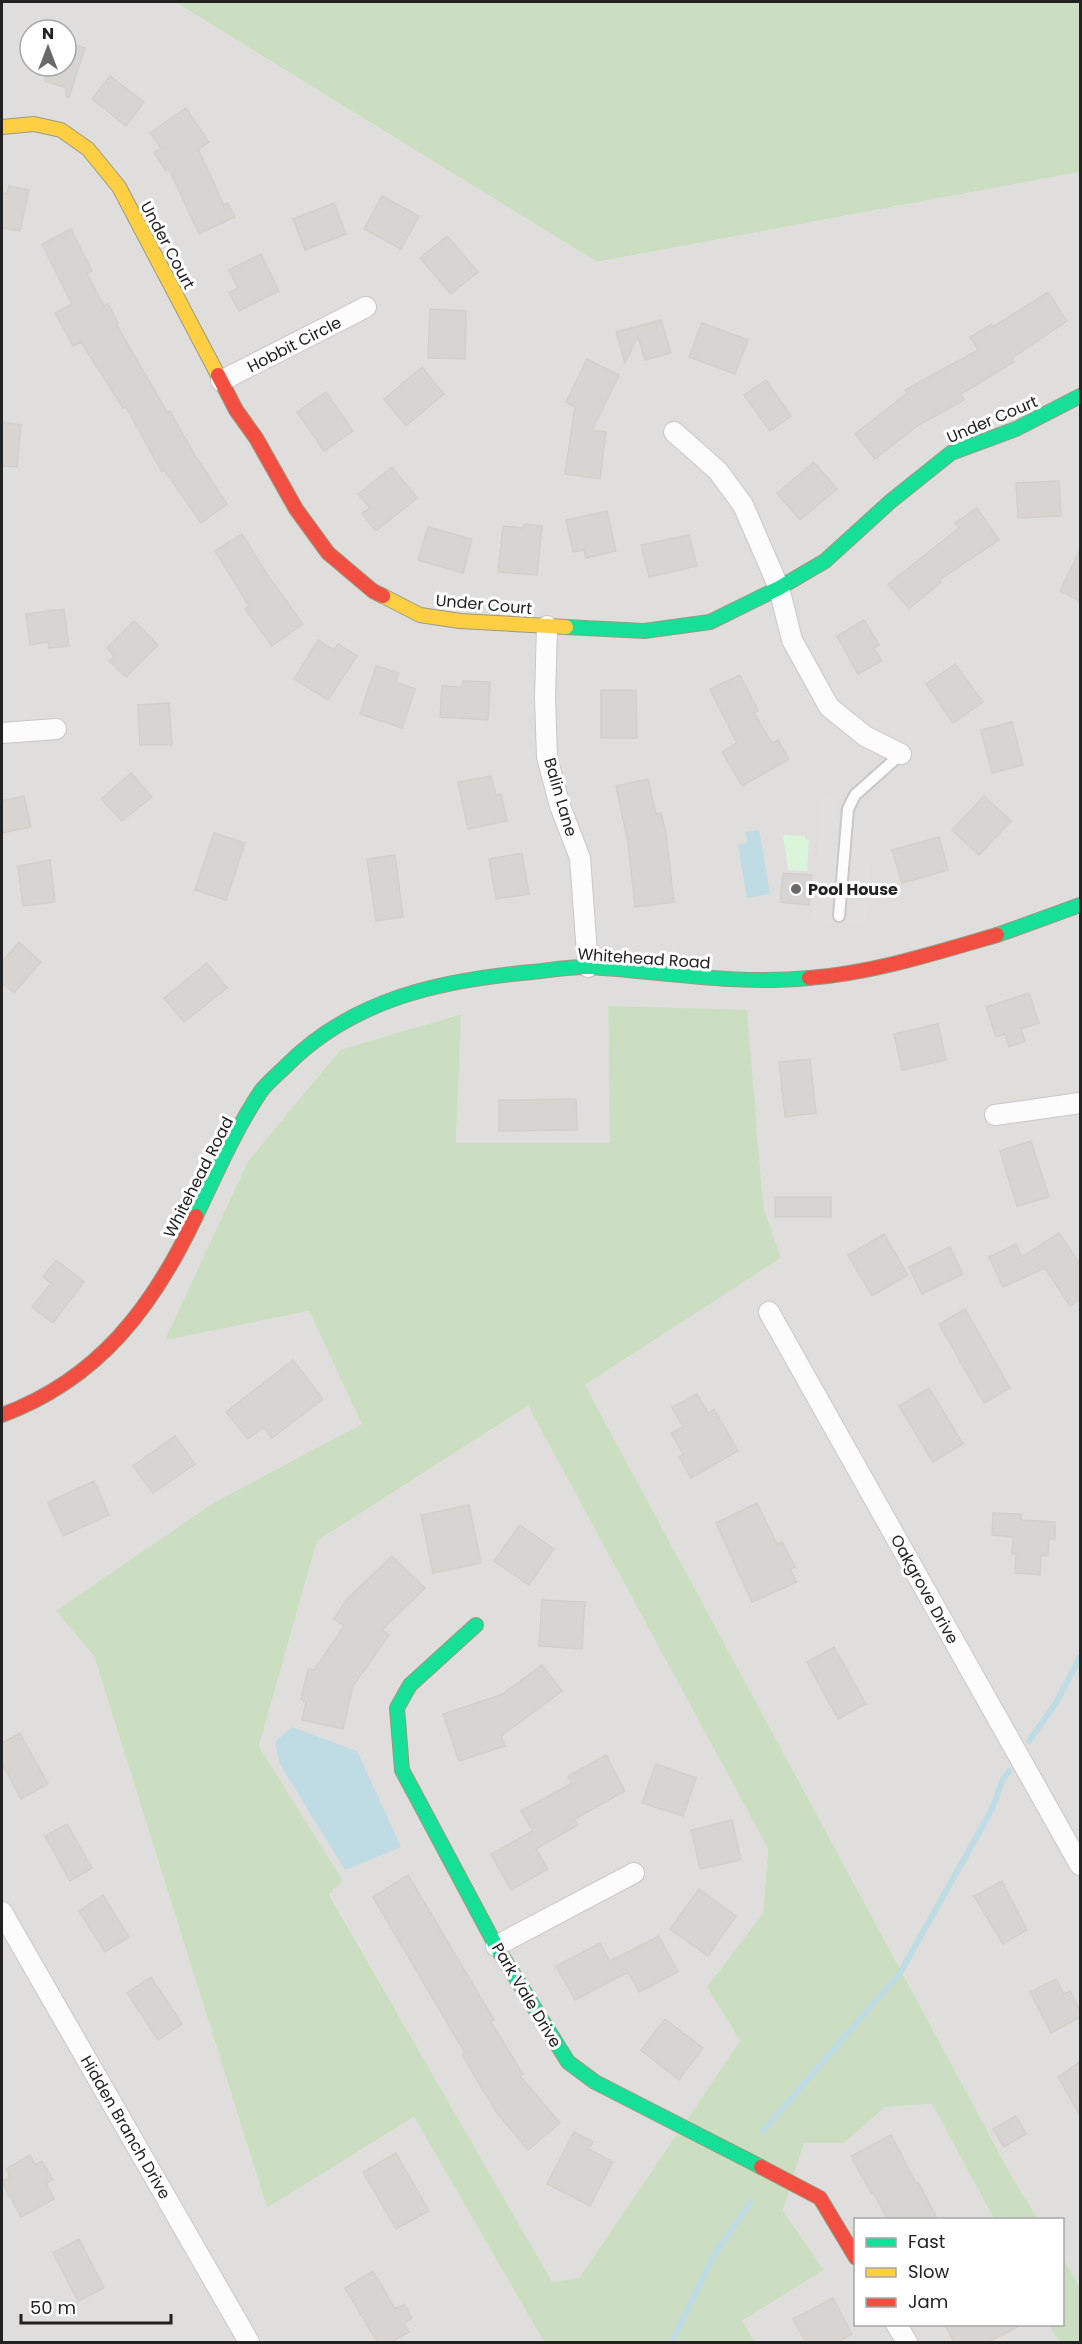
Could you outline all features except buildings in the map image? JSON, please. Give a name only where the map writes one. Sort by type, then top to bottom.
[{"type":"street","name":"Under Court","points":[[2,127],[34,123],[61,130],[88,149],[119,187],[236,410],[256,438],[296,509],[328,553],[373,591],[420,615],[460,621],[644,631],[710,622],[779,588],[825,561],[891,501],[951,453],[1016,429],[1080,396]]},
{"type":"street","name":"Hobbit Circle","points":[[221,381],[366,307]]},
{"type":"street","points":[[674,432],[718,471],[742,505],[779,588],[792,640],[829,707],[865,736],[901,754]]},
{"type":"street","name":"Balin Lane","points":[[547,626],[545,698],[547,757],[560,806],[580,858],[588,968]]},
{"type":"street","points":[[2,734],[56,729]]},
{"type":"street","name":"Whitehead Road","points":[[2,1415],[32,1404],[76,1377],[120,1338],[151,1297],[182,1245],[223,1159],[262,1090],[303,1048],[335,1025],[409,992],[487,976],[588,968],[689,978],[757,981],[837,976],[904,962],[1010,931],[1080,905]]},
{"type":"street","points":[[995,1115],[1080,1103]]},
{"type":"street","name":"Oakgrove Drive","points":[[769,1312],[1080,1865]]},
{"type":"street","name":"Park Vale Drive","points":[[476,1625],[410,1685],[397,1708],[402,1770],[496,1946],[568,2062],[595,2082],[820,2198],[854,2256]]},
{"type":"street","points":[[496,1946],[634,1873]]},
{"type":"street","name":"Hidden Branch Drive","points":[[2,1912],[249,2343]]},
{"type":"street","points":[[897,2326],[907,2343]]},
{"type":"lane","points":[[839,916],[848,809],[855,795],[901,754]]},
{"type":"shaded area","points":[[2,2],[175,2],[597,262],[1080,172],[1080,2287],[1064,2260],[1064,2218],[1037,2218],[1015,2182],[585,1385],[781,1258],[763,1206],[608,1006],[611,1143],[456,1143],[460,1014],[339,1051],[248,1161],[166,1339],[309,1311],[363,1424],[213,1503],[57,1611],[94,1656],[267,2208],[414,2117],[544,2342],[2,2342]]},
{"type":"shaded area","points":[[822,797],[838,798],[837,815],[874,818],[866,925],[812,921]]},
{"type":"shaded area","points":[[528,1406],[768,1847],[763,1913],[707,1987],[740,2041],[579,2278],[552,2283],[329,1893],[342,1880],[259,1746],[317,1541]]},
{"type":"shaded area","points":[[932,2104],[993,2218],[854,2218],[854,2326],[1050,2326],[1059,2342],[755,2342],[742,2321],[824,2270],[783,2211],[804,2143],[844,2143],[884,2107]]},
{"type":"green space","points":[[175,2],[1080,2],[1080,172],[597,262]]},
{"type":"green space","points":[[783,835],[805,836],[805,839],[809,840],[807,871],[788,870]]},
{"type":"green space","points":[[608,1006],[747,1010],[763,1206],[781,1258],[585,1385],[1015,2182],[1037,2218],[993,2218],[932,2104],[885,2107],[844,2143],[804,2143],[783,2211],[824,2270],[742,2321],[755,2342],[544,2342],[414,2117],[267,2208],[94,1656],[56,1611],[213,1503],[362,1424],[309,1311],[165,1340],[248,1161],[340,1050],[461,1014],[456,1143],[610,1143]],"holes":[[[528,1406],[768,1848],[763,1913],[707,1987],[740,2041],[579,2278],[552,2282],[329,1894],[343,1881],[259,1746],[317,1541]]]},
{"type":"green space","points":[[1064,2260],[1080,2287],[1080,2342],[1059,2342],[1050,2326],[1064,2326]]},
{"type":"water","points":[[759,830],[770,894],[747,898],[738,845],[747,843],[746,832]]},
{"type":"water","points":[[292,1727],[357,1751],[401,1847],[345,1870],[280,1764],[275,1742]]},
{"type":"waterway","points":[[1029,1741],[1056,1703],[1080,1657]]},
{"type":"waterway","points":[[763,2131],[900,1973],[991,1811],[1003,1779],[1009,1771]]},
{"type":"waterway","points":[[672,2342],[713,2257],[750,2203]]},
{"type":"traffic: fast","points":[[566,627],[644,631],[710,622],[779,588],[825,561],[891,501],[951,453],[1016,429],[1080,396]]},
{"type":"traffic: fast","points":[[997,935],[1080,905]]},
{"type":"traffic: fast","points":[[196,1216],[234,1137],[267,1084],[313,1042],[340,1024],[400,997],[465,981],[576,967],[727,979],[809,978]]},
{"type":"traffic: fast","points":[[476,1625],[410,1685],[397,1708],[402,1770],[496,1946],[568,2062],[595,2082],[761,2167]]},
{"type":"traffic: slow","points":[[2,127],[34,124],[61,130],[88,149],[119,187],[218,375]]},
{"type":"traffic: slow","points":[[383,596],[420,615],[460,621],[566,627]]},
{"type":"traffic: jam","points":[[218,375],[236,410],[256,438],[296,509],[328,553],[373,591],[383,596]]},
{"type":"traffic: jam","points":[[809,978],[880,967],[997,935]]},
{"type":"traffic: jam","points":[[2,1415],[36,1400],[67,1382],[95,1360],[119,1336],[161,1280],[196,1216]]},
{"type":"traffic: jam","points":[[761,2167],[820,2198],[854,2255]]},
{"type":"place","name":"Pool House","points":[[796,889]]}]
